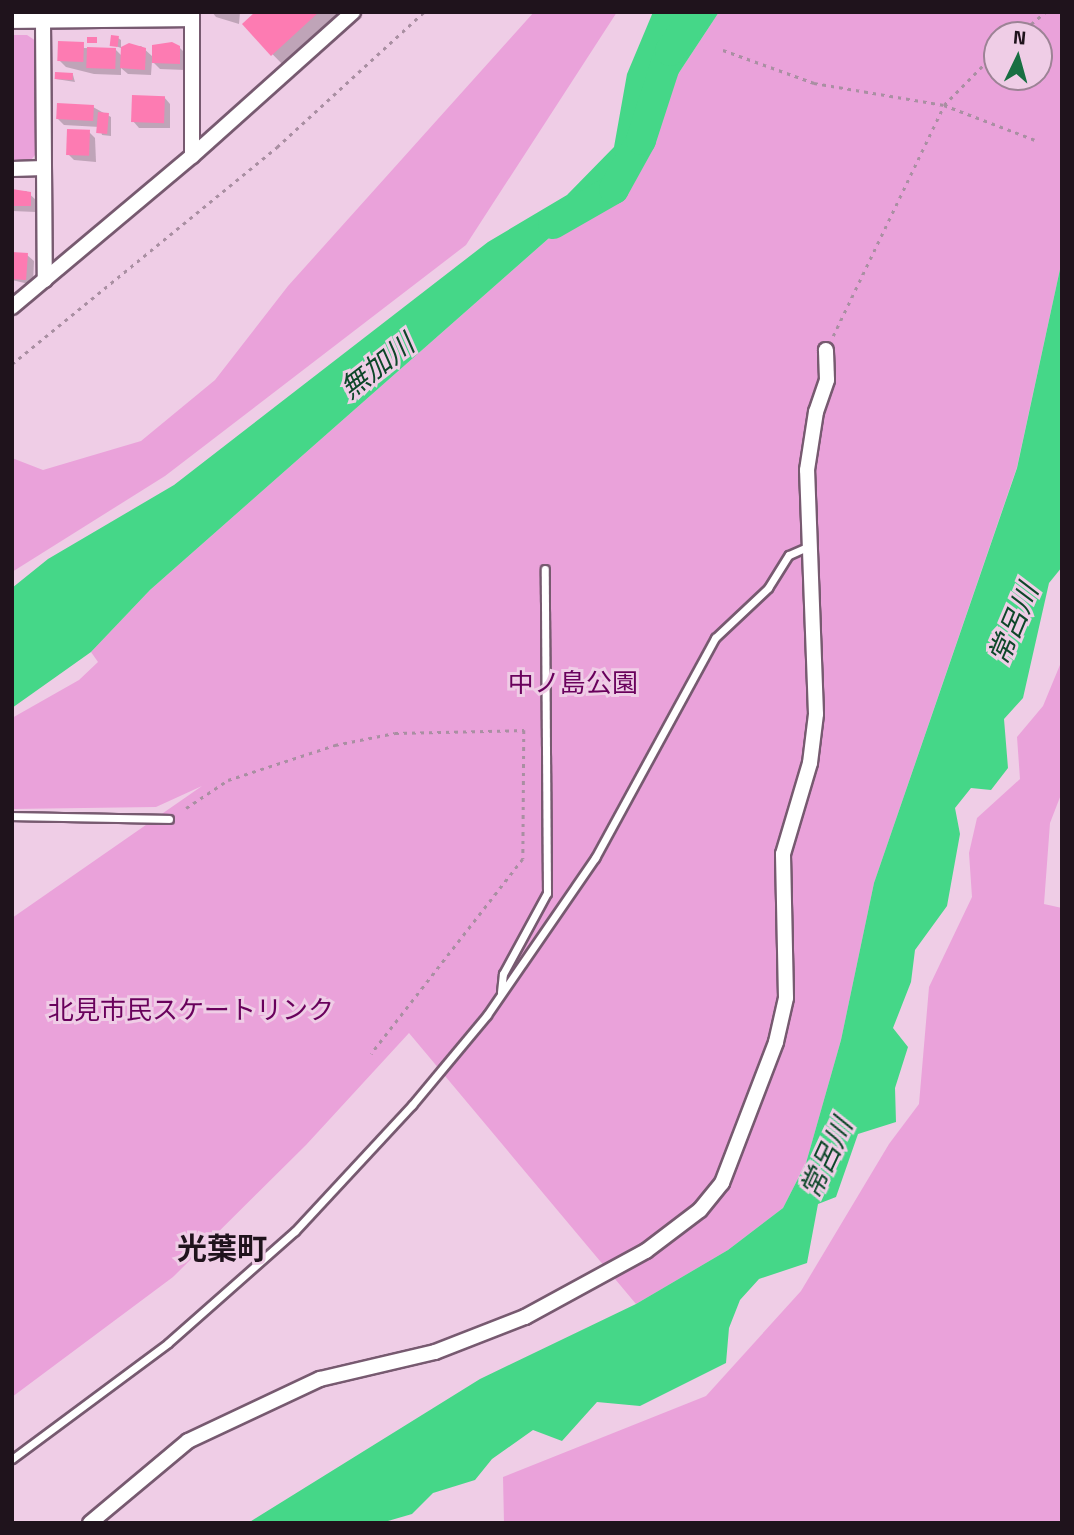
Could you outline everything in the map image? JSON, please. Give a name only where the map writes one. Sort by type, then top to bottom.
[{"type":"street","points":[[12,307],[192,156],[353,12]]},
{"type":"street","points":[[12,21],[192,16],[192,156]]},
{"type":"street","points":[[43,21],[45,280]]},
{"type":"street","points":[[12,169],[44,168]]},
{"type":"street","points":[[89,1523],[188,1441],[320,1380],[383,1361],[435,1352],[525,1317],[646,1251],[699,1210],[722,1183],[776,1042],[786,998],[783,854],[810,763],[816,714],[807,547],[807,470],[816,412],[827,380],[826,350]]},
{"type":"lane","points":[[12,1459],[168,1343],[295,1231],[412,1105],[500,996],[595,858],[715,638],[768,588],[789,555],[807,547]]},
{"type":"lane","points":[[500,996],[503,974],[547,893],[545,569]]},
{"type":"lane","points":[[12,816],[169,819]]},
{"type":"path","points":[[12,365],[277,147],[425,12]]},
{"type":"path","points":[[723,51],[814,83],[944,105],[1035,140]]},
{"type":"path","points":[[826,350],[944,105],[983,65]]},
{"type":"path","points":[[186,808],[228,780],[335,745],[395,733],[524,730],[523,859],[371,1054]]},
{"type":"green space","points":[[534,12],[617,12],[466,245],[165,476],[12,572],[12,458],[43,470],[141,441],[215,380],[288,286]]},
{"type":"green space","name":"中ノ島公園","points":[[719,12],[1062,12],[1062,260],[1017,467],[874,883],[841,1040],[806,1163],[783,1208],[728,1250],[636,1304],[409,1033],[306,1145],[173,1277],[12,1397],[12,918],[202,786],[156,807],[12,809],[12,718],[79,680],[98,662],[91,652],[150,590],[599,194]]},
{"type":"green space","points":[[12,35],[27,35],[36,41],[36,154],[31,160],[12,160]]},
{"type":"green space","points":[[1062,660],[1062,792],[1050,823],[1044,904],[1062,908],[1062,1523],[504,1523],[503,1477],[706,1396],[801,1291],[889,1144],[919,1104],[929,987],[972,897],[969,853],[977,818],[1020,779],[1017,737],[1043,706]]},
{"type":"water","name":"無加川","points":[[653,12],[719,12],[599,194],[150,590],[91,652],[12,708],[12,588],[48,559],[174,485],[488,242],[567,195],[614,147],[627,74]]},
{"type":"water","name":"常呂川","points":[[1062,260],[1062,567],[1049,583],[1023,698],[1004,719],[1008,768],[991,790],[971,788],[955,808],[960,834],[947,906],[915,950],[911,982],[893,1028],[908,1047],[895,1088],[896,1122],[858,1134],[836,1197],[818,1204],[807,1263],[759,1279],[740,1300],[729,1328],[726,1363],[640,1406],[597,1402],[562,1441],[533,1430],[492,1459],[475,1480],[433,1493],[412,1514],[381,1523],[248,1523],[480,1379],[636,1304],[728,1250],[783,1208],[806,1163],[841,1040],[874,883],[1017,468]]},
{"type":"building","points":[[255,12],[319,12],[271,56],[242,24]]},
{"type":"building","points":[[111,35],[119,36],[118,47],[110,46]]},
{"type":"building","points":[[87,37],[97,37],[97,43],[87,43]]},
{"type":"building","points":[[58,41],[84,42],[83,62],[57,61]]},
{"type":"building","points":[[172,42],[180,46],[180,64],[152,63],[152,45]]},
{"type":"building","points":[[129,43],[146,48],[145,70],[120,68],[121,47]]},
{"type":"building","points":[[87,47],[116,48],[115,69],[86,68]]},
{"type":"building","points":[[55,72],[73,73],[73,80],[55,79]]},
{"type":"building","points":[[132,95],[165,96],[164,123],[131,122]]},
{"type":"building","points":[[57,103],[94,105],[93,121],[56,119]]},
{"type":"building","points":[[98,112],[109,113],[107,134],[96,133]]},
{"type":"building","points":[[67,129],[90,130],[89,156],[66,155]]},
{"type":"building","points":[[12,189],[31,192],[31,206],[12,206]]},
{"type":"building","points":[[12,252],[28,253],[26,280],[12,279]]},
{"type":"waterway","name":"無加川","points":[[553,224],[614,189],[641,140],[670,51],[697,12]]},
{"type":"district","name":"光葉町","points":[[222,1248]]},
{"type":"park label","name":"北見市民スケートリンク","points":[[191,1010]]}]
